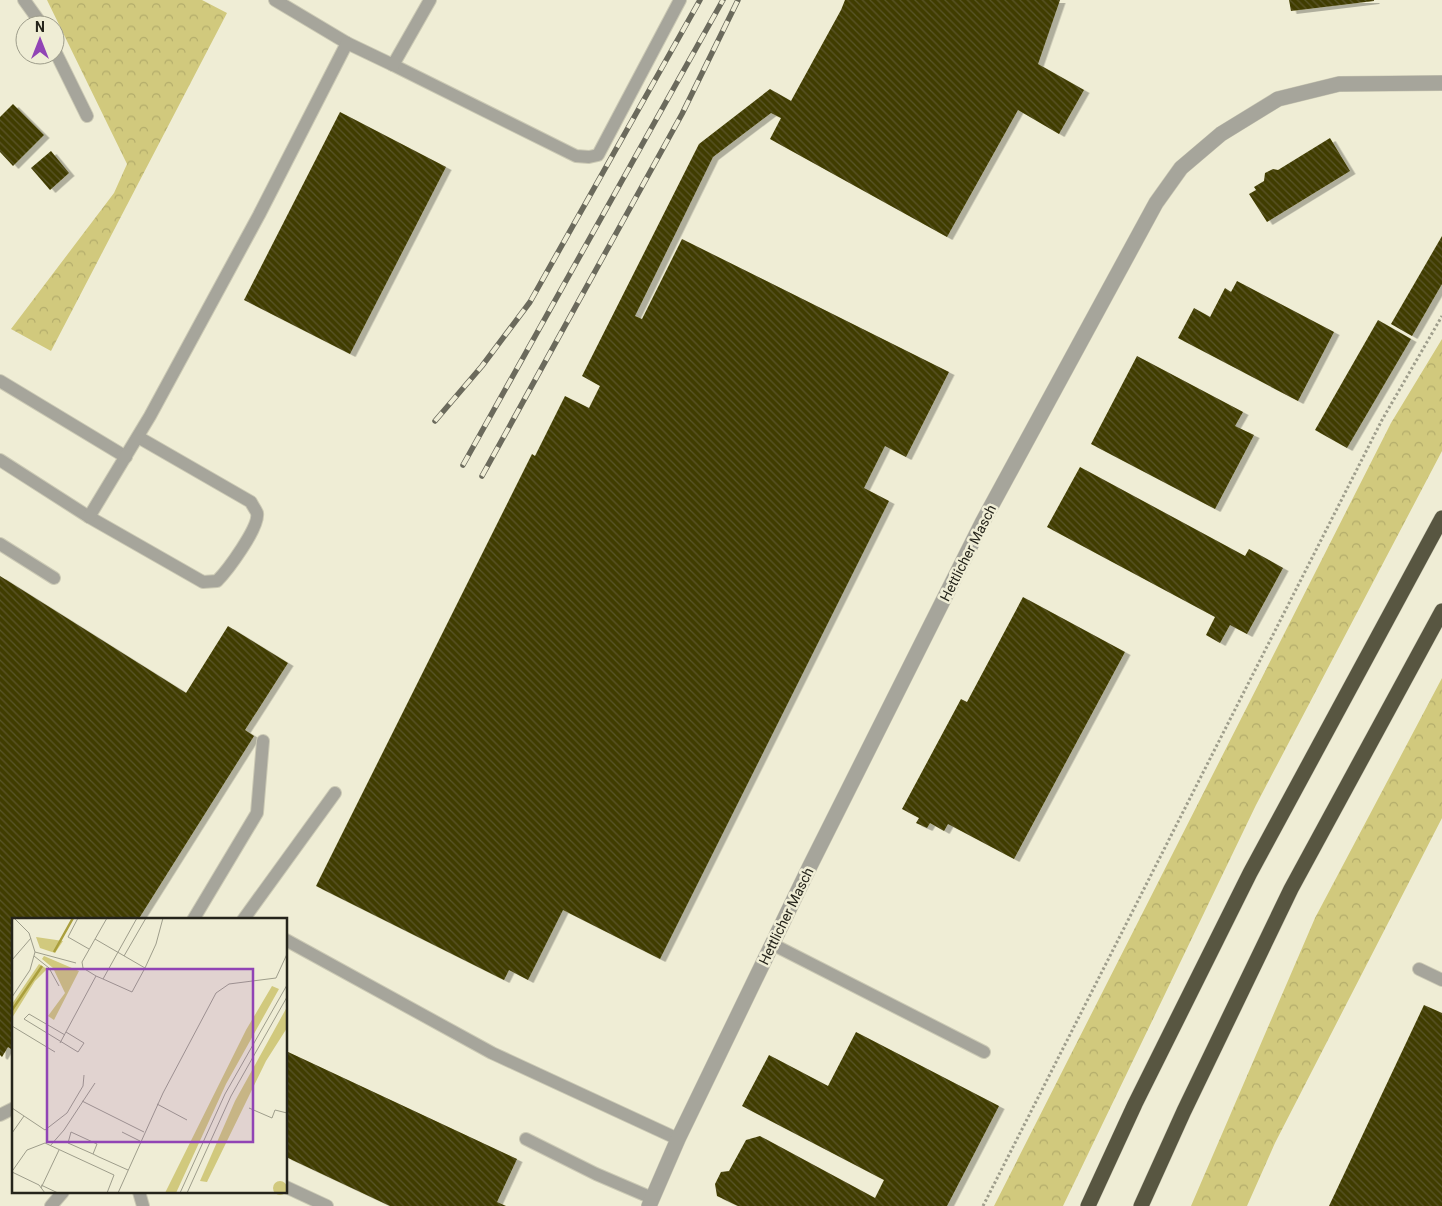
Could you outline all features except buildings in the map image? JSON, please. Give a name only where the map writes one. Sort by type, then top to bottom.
[{"type":"highway","points":[[1088,1206],[1135,1104],[1250,873],[1442,518]]},
{"type":"highway","points":[[1141,1206],[1184,1111],[1291,889],[1442,611]]},
{"type":"street","name":"Hettlicher Masch","points":[[651,1202],[678,1139],[845,794],[982,523],[1156,203],[1181,168],[1221,134],[1278,99],[1339,84],[1442,83]]},
{"type":"lane","points":[[24,0],[35,15]]},
{"type":"lane","points":[[274,0],[347,43],[576,156],[588,157],[598,155],[680,0]]},
{"type":"lane","points":[[393,66],[430,0]]},
{"type":"lane","points":[[90,516],[150,416],[259,214],[347,43]]},
{"type":"lane","points":[[62,65],[86,116]]},
{"type":"lane","points":[[0,381],[126,457]]},
{"type":"lane","points":[[0,460],[90,516],[203,582],[217,581],[227,571],[255,526],[257,513],[250,502],[138,437]]},
{"type":"lane","points":[[0,544],[54,578]]},
{"type":"lane","points":[[194,918],[257,813],[263,741]]},
{"type":"lane","points":[[246,918],[336,793]]},
{"type":"lane","points":[[288,941],[492,1053],[678,1139]]},
{"type":"lane","points":[[772,944],[984,1052]]},
{"type":"lane","points":[[1419,969],[1442,980]]},
{"type":"lane","points":[[0,1115],[12,1109]]},
{"type":"lane","points":[[526,1139],[651,1202]]},
{"type":"lane","points":[[288,1188],[327,1206]]},
{"type":"lane","points":[[50,1206],[61,1194]]},
{"type":"path","points":[[983,1206],[1382,420],[1442,316]]},
{"type":"green space","points":[[47,0],[202,0],[227,13],[51,351],[11,329],[114,193],[127,164],[65,37],[65,15],[54,15]]},
{"type":"green space","points":[[1442,339],[1442,451],[1256,805],[1063,1206],[994,1206],[1391,423]]},
{"type":"green space","points":[[1442,678],[1442,818],[1275,1143],[1247,1206],[1191,1206],[1315,918]]},
{"type":"railway","points":[[435,421],[482,366],[530,302],[700,0]]},
{"type":"railway","points":[[463,465],[723,0]]},
{"type":"railway","points":[[482,476],[682,114],[738,0]]}]
